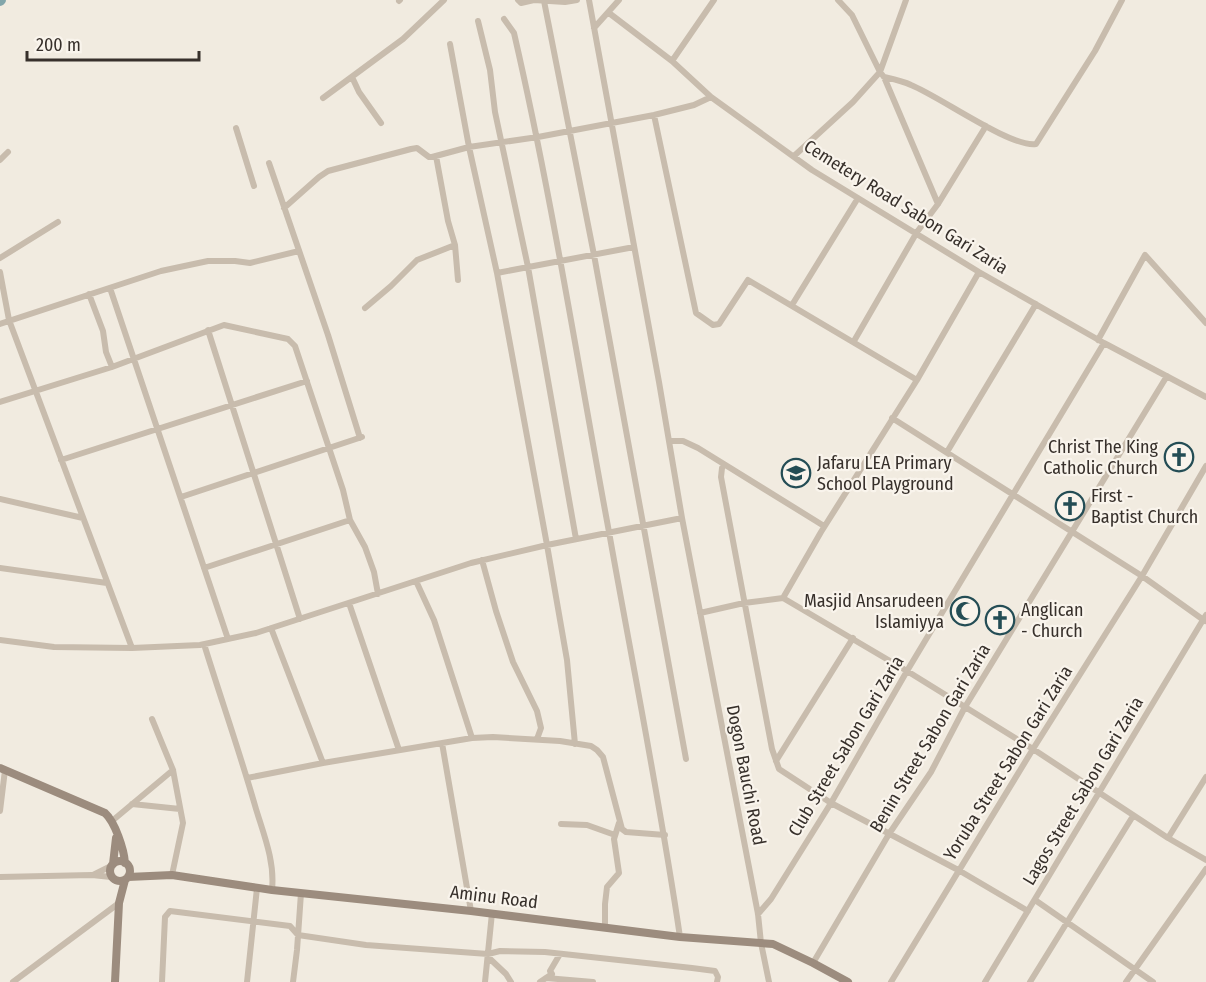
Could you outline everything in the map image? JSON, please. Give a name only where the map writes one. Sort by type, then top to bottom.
[{"type":"street","points":[[323,98],[403,39],[444,0]]},
{"type":"street","points":[[518,0],[521,3],[534,0],[544,2],[577,0]]},
{"type":"street","name":"Dogon Bauchi Road","points":[[589,0],[682,518],[769,982]]},
{"type":"street","points":[[594,28],[609,14],[619,0]]},
{"type":"street","points":[[672,61],[714,0]]},
{"type":"street","points":[[838,0],[852,15],[882,75],[938,204]]},
{"type":"street","points":[[794,156],[882,75],[906,0]]},
{"type":"street","points":[[882,75],[912,85],[986,126],[1028,145],[1036,144],[1095,51],[1122,0]]},
{"type":"street","points":[[544,2],[594,255],[686,759]]},
{"type":"street","name":"Cemetery Road Sabon Gari Zaria","points":[[609,14],[672,61],[711,97],[812,170],[917,232],[979,272],[1206,397]]},
{"type":"street","points":[[504,19],[514,33],[538,137],[665,834],[680,937]]},
{"type":"street","points":[[478,21],[490,70],[495,112],[528,267],[576,539]]},
{"type":"street","points":[[450,44],[469,147],[497,273],[547,544],[567,660],[575,744]]},
{"type":"street","points":[[352,77],[359,92],[381,123]]},
{"type":"street","points":[[284,208],[319,177],[338,168],[411,148],[422,150],[429,157],[436,156],[469,147],[612,124],[682,109],[711,97]]},
{"type":"street","points":[[654,115],[696,314],[713,325],[719,324],[748,280],[917,380]]},
{"type":"street","points":[[854,341],[917,232],[938,204],[986,126]]},
{"type":"street","points":[[236,128],[254,186]]},
{"type":"street","points":[[0,160],[8,152]]},
{"type":"street","points":[[436,156],[448,221],[455,245],[458,280]]},
{"type":"street","points":[[181,497],[361,437],[269,163]]},
{"type":"street","points":[[792,305],[858,198]]},
{"type":"street","points":[[0,258],[58,222]]},
{"type":"street","points":[[365,308],[417,260],[455,245]]},
{"type":"street","points":[[497,273],[634,247]]},
{"type":"street","points":[[0,324],[161,271],[222,260],[250,263],[299,250]]},
{"type":"street","name":"Club Street Sabon Gari Zaria","points":[[758,914],[771,900],[831,803],[907,671],[1014,495],[1101,341],[1145,255],[1206,324]]},
{"type":"street","points":[[0,272],[2,294],[9,320],[132,648]]},
{"type":"street","points":[[783,598],[824,526],[917,380],[979,272]]},
{"type":"street","points":[[110,288],[228,639]]},
{"type":"street","points":[[89,294],[103,331],[106,352],[112,367]]},
{"type":"street","points":[[947,452],[1036,304]]},
{"type":"street","points":[[0,402],[112,367],[208,330],[227,325],[290,340],[295,346],[307,381],[343,490],[350,520],[365,547],[374,572],[378,594]]},
{"type":"street","points":[[208,330],[300,619]]},
{"type":"street","name":"Benin Street Sabon Gari Zaria","points":[[813,963],[889,834],[931,772],[965,707],[1167,376]]},
{"type":"street","points":[[62,460],[307,381]]},
{"type":"street","points":[[892,418],[1205,618]]},
{"type":"street","points":[[669,441],[683,441],[824,526]]},
{"type":"street","points":[[724,465],[721,477],[744,603],[779,769],[831,803],[960,871],[1028,911]]},
{"type":"street","name":"Yoruba Street Sabon Gari Zaria","points":[[891,982],[1142,576],[1206,466]]},
{"type":"street","points":[[0,499],[83,518]]},
{"type":"street","points":[[0,640],[54,647],[132,648],[204,644],[271,628],[482,560],[547,544],[682,518]]},
{"type":"street","points":[[204,568],[350,520]]},
{"type":"street","points":[[482,560],[513,662],[537,711],[541,728],[537,739]]},
{"type":"street","points":[[0,568],[107,583]]},
{"type":"street","points":[[416,581],[434,620],[472,738]]},
{"type":"street","points":[[700,613],[744,603],[783,598],[907,671],[1133,816],[1206,860]]},
{"type":"street","points":[[349,603],[399,750]]},
{"type":"street","name":"Lagos Street Sabon Gari Zaria","points":[[986,982],[1205,618]]},
{"type":"street","points":[[271,628],[323,763]]},
{"type":"street","points":[[776,761],[853,638]]},
{"type":"street","points":[[204,644],[271,861],[272,890]]},
{"type":"street","points":[[152,719],[173,770],[183,823],[172,875]]},
{"type":"street","points":[[247,778],[472,738],[537,739],[591,746],[603,757],[622,829],[626,832],[665,834]]},
{"type":"street","points":[[442,743],[471,910]]},
{"type":"street","points":[[0,811],[2,769],[100,810],[112,821],[127,865],[120,879],[116,982]]},
{"type":"street","points":[[112,821],[173,770]]},
{"type":"street","points":[[1168,838],[1206,777]]},
{"type":"street","points":[[132,804],[180,809]]},
{"type":"street","points":[[1030,982],[1133,816]]},
{"type":"street","points":[[605,928],[604,904],[607,887],[619,873],[615,835],[619,823]]},
{"type":"street","points":[[561,824],[588,825],[615,835]]},
{"type":"street","points":[[117,835],[110,872],[120,879]]},
{"type":"street","points":[[92,875],[119,861],[152,875]]},
{"type":"street","points":[[1126,982],[1206,868]]},
{"type":"street","points":[[0,877],[92,875],[120,879]]},
{"type":"street","name":"Aminu Road","points":[[120,879],[172,875],[272,890],[471,910],[680,937],[773,944],[848,982]]},
{"type":"street","points":[[247,982],[257,888]]},
{"type":"street","points":[[293,982],[301,893]]},
{"type":"street","points":[[1035,900],[1153,982]]},
{"type":"street","points":[[13,982],[119,901]]},
{"type":"street","points":[[162,982],[165,917],[170,911],[290,926],[298,935],[366,945],[488,956],[500,951],[560,954],[713,970],[717,974],[717,982]]},
{"type":"street","points":[[485,982],[492,913]]},
{"type":"street","points":[[560,954],[547,978],[593,982]]},
{"type":"street","points":[[488,956],[511,982]]},
{"type":"place","name":"Christ The King Catholic Church","points":[[1179,457]]},
{"type":"place","name":"Jafaru LEA Primary School Playground","points":[[796,473]]},
{"type":"place","name":"First - Baptist Church","points":[[1070,506]]},
{"type":"place","name":"Masjid Ansarudeen Islamiyya","points":[[965,611]]},
{"type":"place","name":"Anglican - Church","points":[[1000,620]]}]
